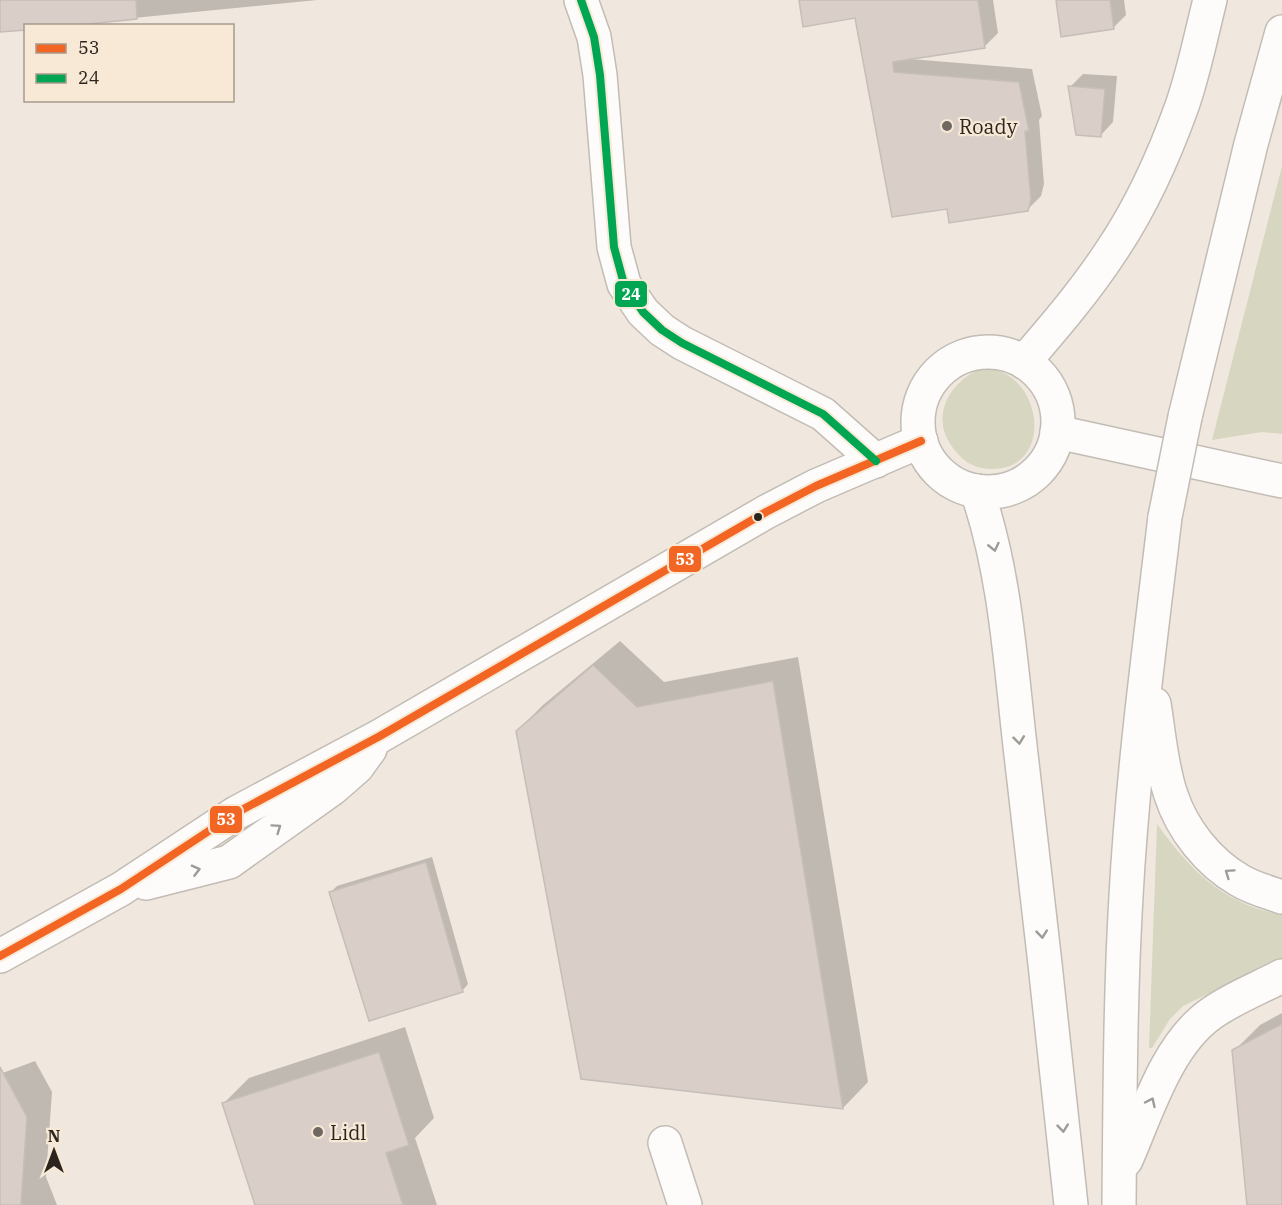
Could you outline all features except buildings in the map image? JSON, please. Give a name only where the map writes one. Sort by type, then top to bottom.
[{"type":"main road","points":[[581,0],[594,37],[600,75],[614,247],[624,284],[643,312],[662,330],[681,342],[823,414],[876,461]]},
{"type":"main road","points":[[1024,362],[1095,275],[1113,249],[1140,201],[1183,104],[1210,0]]},
{"type":"main road","points":[[1119,1190],[1126,896],[1147,661],[1165,517],[1185,417],[1248,156],[1282,32]]},
{"type":"main road","points":[[985,352],[1005,354],[1024,362],[1048,385],[1058,416],[1058,432],[1043,466],[1029,479],[1013,488],[976,491],[961,487],[947,479],[931,462],[921,441],[918,424],[919,407],[934,377],[947,366],[965,356],[985,352]]},
{"type":"main road","points":[[1058,432],[1282,481]]},
{"type":"main road","points":[[0,956],[121,889],[236,813],[380,736],[766,512],[816,486],[921,441]]},
{"type":"main road","points":[[976,491],[992,540],[1004,609],[1071,1205]]},
{"type":"main road","points":[[1147,661],[1165,772],[1171,796],[1180,816],[1193,837],[1222,869],[1241,881],[1282,897]]},
{"type":"main road","points":[[121,889],[229,862],[333,788],[357,766],[380,736]]},
{"type":"main road","points":[[229,862],[225,842],[236,813]]},
{"type":"main road","points":[[1119,1190],[1169,1064],[1185,1038],[1210,1014],[1282,976]]},
{"type":"main road","points":[[665,1143],[685,1205]]},
{"type":"green space","points":[[1282,166],[1282,434],[1262,432],[1212,440]]},
{"type":"green space","points":[[982,368],[1004,373],[1018,383],[1033,413],[1034,429],[1031,444],[1023,457],[1010,466],[985,469],[968,463],[951,445],[945,433],[943,410],[947,400],[961,381]]},
{"type":"green space","points":[[1157,824],[1196,871],[1225,894],[1261,910],[1282,915],[1282,958],[1183,1006],[1170,1019],[1152,1048],[1149,1048]]},
{"type":"transit line","name":"24","points":[[581,0],[594,37],[600,75],[614,247],[624,284],[643,312],[662,330],[682,343],[823,414],[876,461]]},
{"type":"transit line","name":"53","points":[[0,956],[121,889],[236,813],[380,736],[766,512],[816,486],[921,441]]},
{"type":"place","name":"Roady","points":[[947,126]]},
{"type":"place","name":"Lidl","points":[[318,1132]]}]
